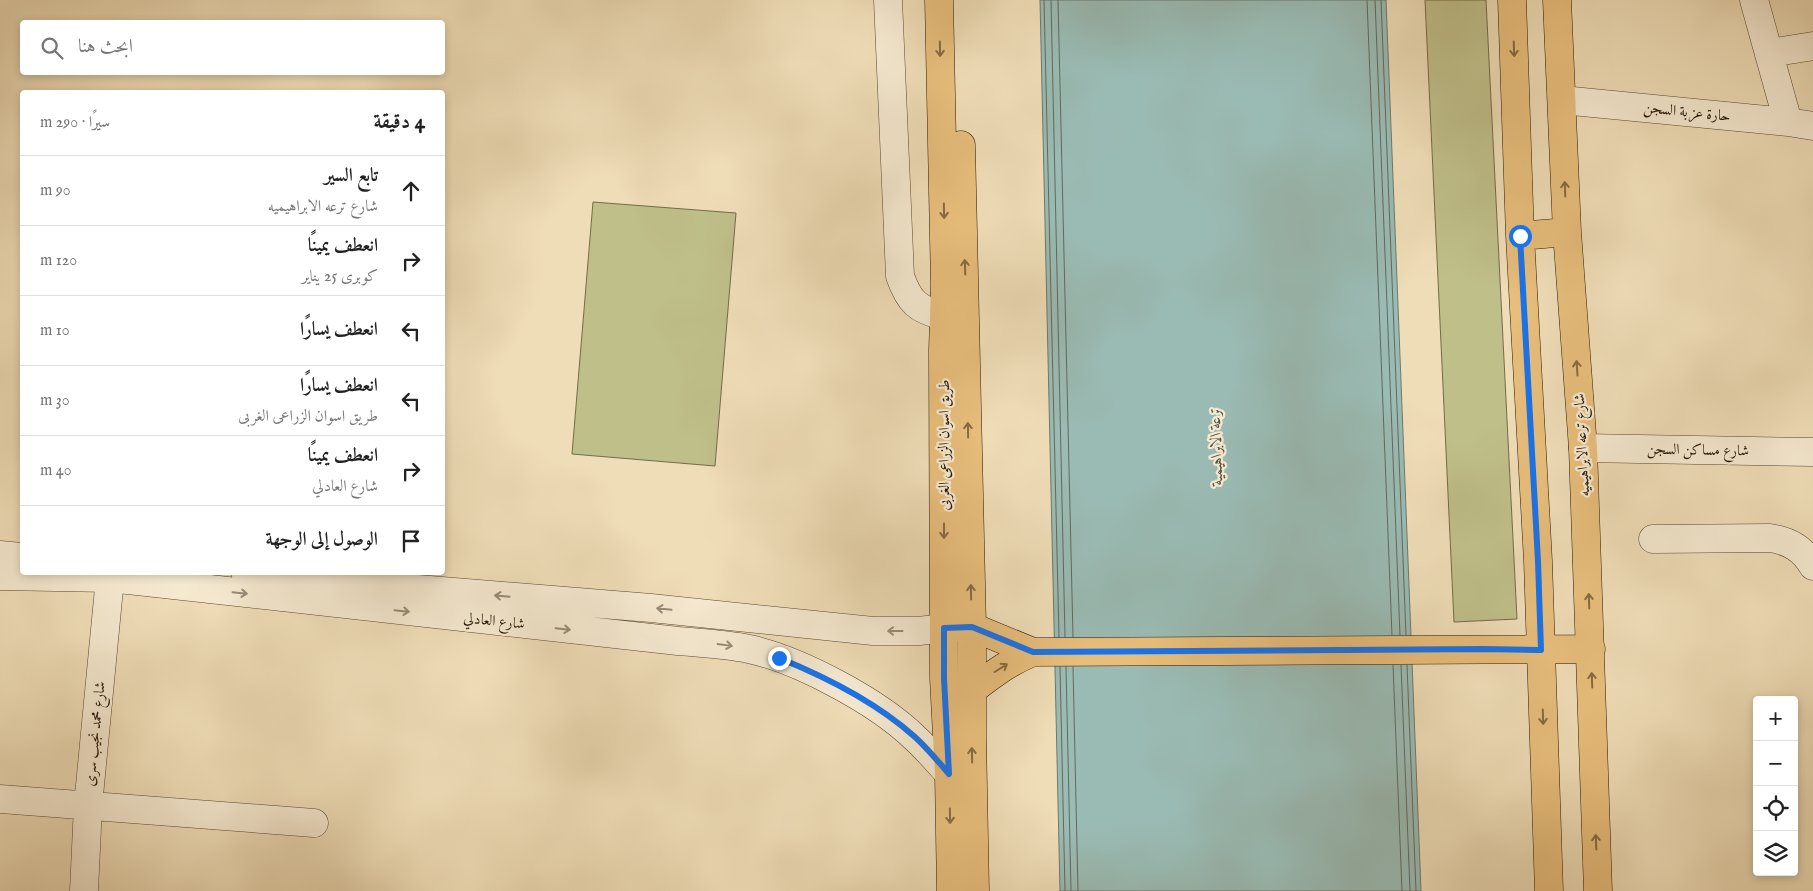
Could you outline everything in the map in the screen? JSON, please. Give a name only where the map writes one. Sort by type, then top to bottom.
[{"type":"main road","name":"طريق اسوان الزراعى الغربى","points":[[939,0],[946,285],[944,316],[954,349],[972,627],[975,891]]},
{"type":"main road","name":"طريق اسوان الزراعى الغربى","points":[[951,891],[944,628],[954,349],[965,281],[957,0]]},
{"type":"main road","points":[[1512,0],[1520,236],[1538,561],[1549,891]]},
{"type":"main road","name":"شارع ترعه الابراهيميه","points":[[1557,0],[1566,232],[1583,448],[1598,891]]},
{"type":"main road","points":[[1520,236],[1566,232]]},
{"type":"main road","points":[[944,628],[972,627],[1033,652],[1591,649]]},
{"type":"main road","points":[[972,690],[1001,668],[1033,652]]},
{"type":"street","points":[[888,0],[900,276],[906,291],[914,303],[927,312],[944,316]]},
{"type":"street","points":[[1754,0],[1769,53],[1800,124]]},
{"type":"street","points":[[1769,53],[1813,46]]},
{"type":"street","name":"حارة عزبة السجن","points":[[1562,100],[1800,124]]},
{"type":"street","name":"شارع مساكن السجن","points":[[1583,448],[1813,452]]},
{"type":"street","points":[[1653,539],[1770,538],[1783,540],[1805,554],[1813,566]]},
{"type":"street","points":[[0,555],[20,557]]},
{"type":"street","name":"شارع العادلي","points":[[250,575],[651,608],[873,631],[919,631],[944,628]]},
{"type":"street","name":"شارع العادلي","points":[[0,576],[110,578],[749,649],[779,658],[808,670],[866,701],[915,737],[949,774]]},
{"type":"street","name":"شارع محمد نجيب سرى","points":[[84,891],[88,806],[110,578]]},
{"type":"street","points":[[0,799],[314,823]]},
{"type":"green space","points":[[1425,0],[1486,0],[1517,619],[1454,622]]},
{"type":"green space","points":[[593,202],[736,213],[715,466],[572,454]]},
{"type":"water","name":"ترعة الابراهيمية","points":[[1040,0],[1386,0],[1421,891],[1060,891]]},
{"type":"route","points":[[779,658],[808,670],[866,701],[915,737],[949,774],[944,678],[944,628],[972,627],[1033,652],[1541,650],[1538,561],[1520,236]]}]
